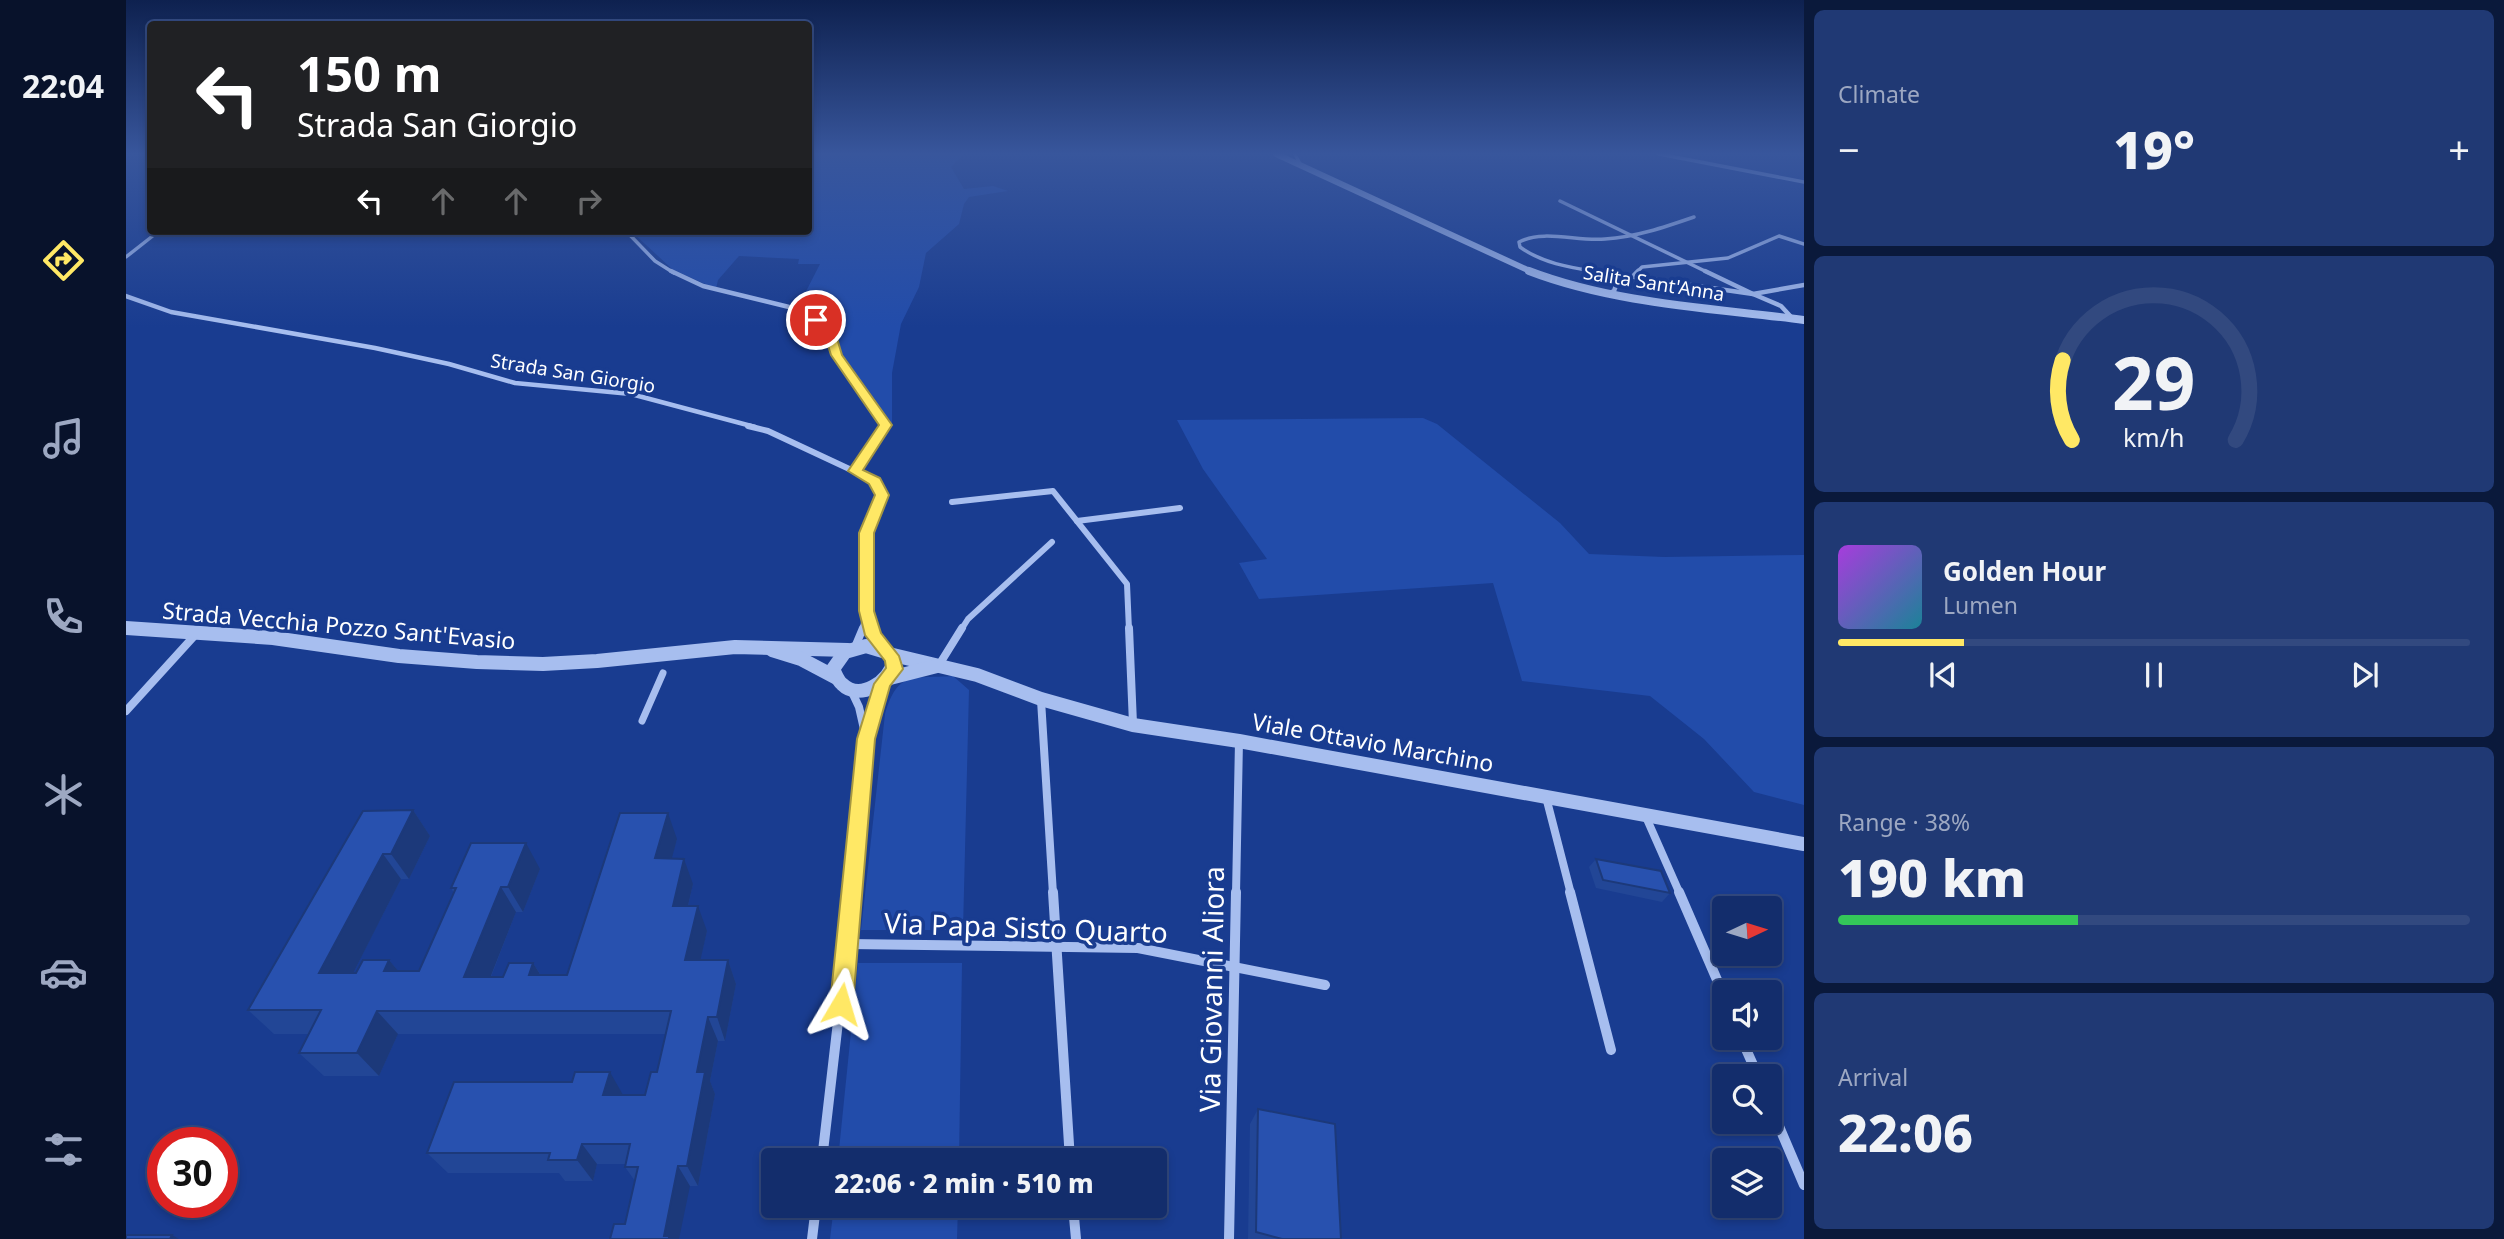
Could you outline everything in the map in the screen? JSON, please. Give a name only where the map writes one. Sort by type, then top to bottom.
[{"type":"street","name":"Salita Sant'Anna","points":[[1401,212],[1533,274],[1608,294],[1804,320]]},
{"type":"street","points":[[1583,212],[1781,306],[1793,319]]},
{"type":"street","points":[[1695,217],[1635,236],[1590,240],[1532,238],[1519,242],[1520,247],[1546,262],[1620,274],[1753,294],[1804,285]]},
{"type":"street","points":[[126,257],[154,235]]},
{"type":"street","points":[[630,235],[655,260],[681,279],[699,286],[790,308],[825,327],[836,355],[886,425],[855,471]]},
{"type":"street","points":[[1634,275],[1642,267],[1727,258],[1779,236],[1804,244]]},
{"type":"street","points":[[1608,294],[1614,291],[1620,274]]},
{"type":"street","name":"Strada San Giorgio","points":[[126,296],[171,312],[385,350],[449,364],[515,383],[631,394],[768,431],[855,471],[875,481],[882,495],[867,533],[867,611],[862,636],[852,649]]},
{"type":"street","points":[[952,502],[1053,491],[1127,584],[1133,725]]},
{"type":"street","points":[[1077,522],[1180,508]]},
{"type":"street","points":[[939,665],[968,620],[1052,542]]},
{"type":"street","name":"Strada San Giorgio","points":[[867,611],[873,635],[886,652]]},
{"type":"street","name":"Strada Vecchia Pozzo Sant'Evasio","points":[[126,628],[199,631],[320,643],[399,656],[543,664],[758,646],[852,649]]},
{"type":"street","points":[[126,711],[199,631]]},
{"type":"street","name":"Strada Vecchia Pozzo Sant'Evasio","points":[[758,646],[801,659],[835,677]]},
{"type":"street","points":[[824,1148],[849,944],[866,739],[886,681],[894,669],[893,660],[886,652],[866,646],[852,649],[836,661],[833,669],[835,677],[850,688],[859,707],[866,739]]},
{"type":"street","name":"Viale Ottavio Marchino","points":[[886,652],[977,675],[1041,699],[1133,725],[1239,741],[1804,845]]},
{"type":"street","name":"Viale Ottavio Marchino","points":[[886,681],[939,665]]},
{"type":"street","points":[[642,720],[663,673]]},
{"type":"street","points":[[850,688],[871,688],[886,681]]},
{"type":"street","points":[[1041,699],[1069,1148]]},
{"type":"street","name":"Via Giovanni Aliora","points":[[1229,1239],[1239,741]]},
{"type":"street","points":[[1545,797],[1611,1050]]},
{"type":"street","points":[[1646,815],[1717,980]]},
{"type":"street","name":"Via Papa Sisto Quarto","points":[[849,944],[1138,948],[1325,985]]},
{"type":"street","points":[[1782,1133],[1804,1185]]},
{"type":"street","points":[[812,1239],[815,1218]]},
{"type":"street","points":[[1074,1218],[1076,1239]]},
{"type":"shaded area","points":[[812,212],[962,212],[959,224],[926,253],[919,287],[901,324],[892,373],[892,427],[841,354],[831,327],[821,318],[798,307],[820,264],[798,264],[799,259],[739,256],[718,280],[716,289],[672,269],[635,235],[812,235]]},
{"type":"shaded area","points":[[1423,418],[1437,424],[1560,523],[1589,554],[1664,557],[1804,555],[1804,805],[1754,792],[1704,739],[1650,696],[1522,681],[1493,583],[1259,599],[1239,563],[1267,559],[1203,469],[1177,420]]},
{"type":"shaded area","points":[[953,676],[969,690],[963,930],[861,930],[885,714],[890,700],[901,683],[908,680]]},
{"type":"shaded area","points":[[858,963],[962,963],[959,1148],[839,1148]]},
{"type":"shaded area","points":[[833,1218],[958,1218],[957,1239],[830,1239]]},
{"type":"building","points":[[413,810],[391,854],[383,854],[319,973],[356,973],[363,960],[389,960],[384,971],[419,971],[456,888],[451,888],[471,843],[526,843],[508,887],[501,887],[464,977],[503,977],[509,963],[533,963],[529,975],[567,975],[620,813],[668,813],[655,858],[684,859],[673,906],[698,906],[685,960],[728,960],[717,1017],[708,1017],[697,1072],[705,1072],[687,1166],[678,1166],[664,1236],[669,1236],[669,1239],[610,1239],[614,1224],[625,1224],[638,1167],[625,1167],[630,1144],[582,1144],[577,1160],[548,1160],[550,1153],[427,1153],[454,1082],[572,1082],[575,1072],[610,1072],[603,1095],[645,1095],[651,1072],[657,1072],[671,1011],[377,1011],[357,1053],[299,1053],[321,1010],[248,1010],[363,811]]},
{"type":"building","points":[[1596,859],[1661,871],[1670,893],[1603,880]]},
{"type":"building","points":[[1258,1109],[1335,1124],[1341,1239],[1282,1239],[1256,1232]]},
{"type":"building","points":[[126,1235],[172,1235],[170,1239],[126,1239]]},
{"type":"route","points":[[816,320],[825,327],[836,355],[886,425],[855,471],[875,481],[882,495],[867,533],[864,559],[867,611],[873,635],[893,660],[894,669],[890,678],[882,684],[866,739],[849,944],[841,1004]]}]
